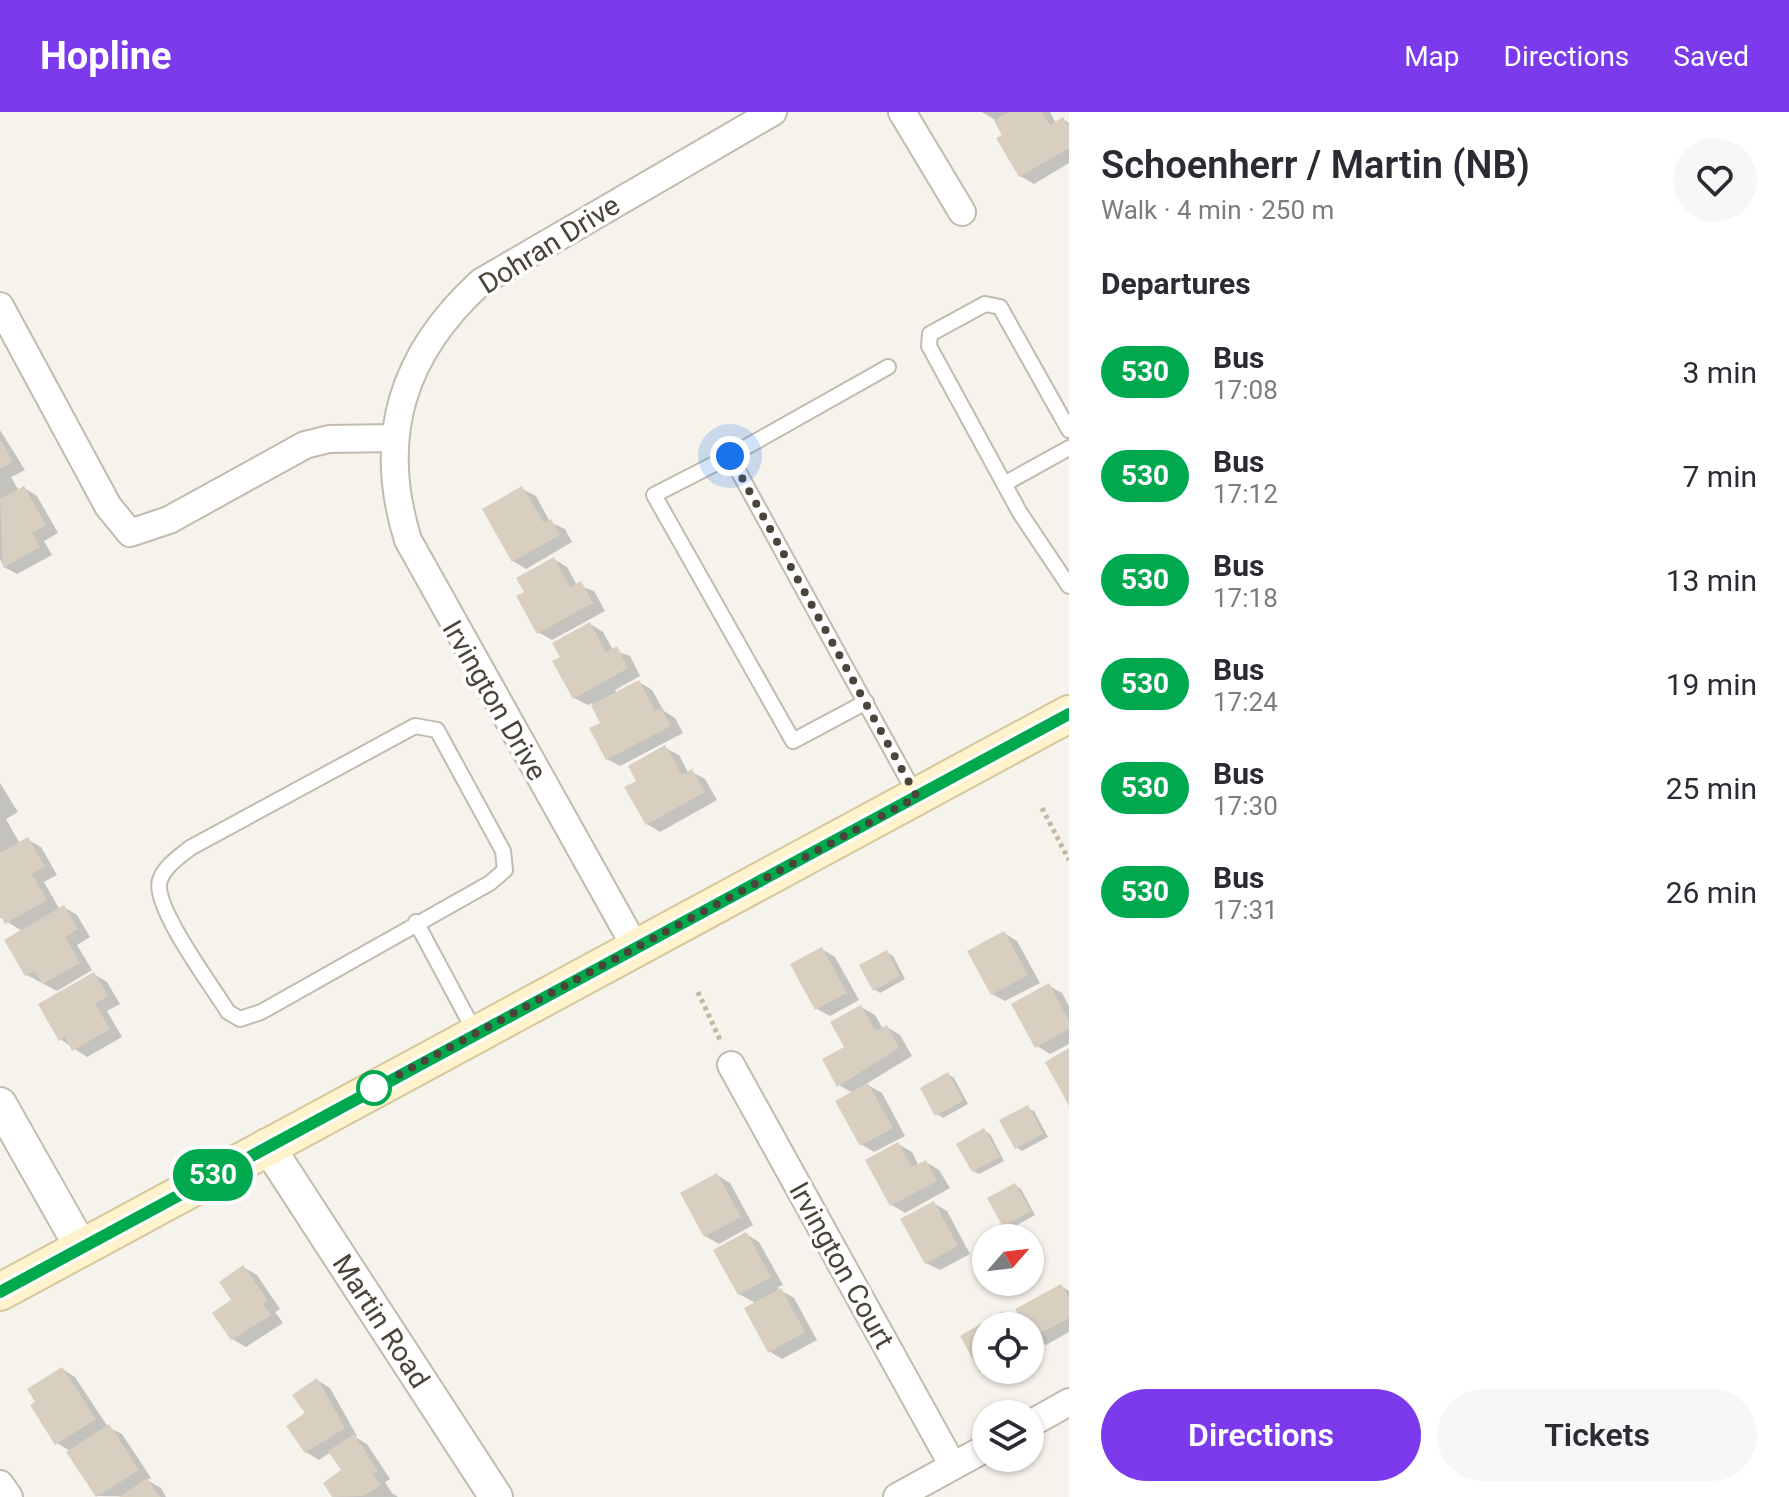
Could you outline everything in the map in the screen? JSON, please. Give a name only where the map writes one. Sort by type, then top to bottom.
[{"type":"main road","points":[[0,1292],[1069,714]]},
{"type":"street","name":"Dohran Drive","points":[[395,438],[401,403],[418,358],[446,316],[481,282],[773,112]]},
{"type":"street","points":[[902,112],[962,212]]},
{"type":"street","points":[[0,306],[108,506],[130,533],[169,520],[305,445],[329,439],[395,438]]},
{"type":"street","name":"Irvington Drive","points":[[395,438],[394,476],[399,514],[419,564],[637,950]]},
{"type":"street","name":"Irvington Court","points":[[731,1065],[953,1466]]},
{"type":"street","points":[[0,1104],[81,1247]]},
{"type":"street","name":"Martin Road","points":[[267,1145],[496,1497]]},
{"type":"street","points":[[1044,1416],[1069,1402]]},
{"type":"street","points":[[897,1497],[972,1456]]},
{"type":"street","points":[[0,1484],[9,1497]]},
{"type":"lane","points":[[1069,430],[1000,307],[985,304],[930,334],[929,346],[1004,484],[1069,586]]},
{"type":"lane","points":[[866,702],[793,741],[654,495],[888,367]]},
{"type":"lane","points":[[1004,484],[1069,448]]},
{"type":"lane","points":[[730,456],[917,797]]},
{"type":"lane","points":[[415,726],[437,730],[503,851],[505,870],[490,883],[416,922],[261,1012],[240,1019],[228,1012],[161,903],[159,882],[169,866],[190,848],[415,726]]},
{"type":"lane","points":[[416,922],[476,1034]]},
{"type":"path","points":[[1042,808],[1069,860]]},
{"type":"path","points":[[698,992],[731,1065]]},
{"type":"building","points":[[1009,112],[1042,112],[1050,125],[1063,117],[1069,127],[1069,148],[1019,177],[996,138],[1002,135],[994,121]]},
{"type":"building","points":[[0,439],[13,462],[0,469]]},
{"type":"building","points":[[24,486],[46,525],[32,533],[40,547],[3,568],[0,499]]},
{"type":"building","points":[[522,486],[544,523],[551,519],[560,535],[512,562],[482,509]]},
{"type":"building","points":[[554,557],[570,587],[581,581],[593,603],[537,634],[516,596],[524,592],[516,578]]},
{"type":"building","points":[[590,622],[606,652],[617,646],[628,668],[573,699],[552,661],[560,657],[552,643]]},
{"type":"building","points":[[639,680],[655,711],[661,708],[671,726],[606,760],[589,728],[600,723],[591,705]]},
{"type":"building","points":[[665,745],[682,775],[692,769],[705,792],[646,825],[624,787],[636,781],[628,766]]},
{"type":"building","points":[[28,837],[45,867],[32,874],[47,900],[5,924],[0,914],[0,853]]},
{"type":"building","points":[[64,905],[78,929],[65,937],[80,963],[43,984],[34,971],[25,976],[4,940]]},
{"type":"building","points":[[1004,931],[1028,975],[991,995],[967,951]]},
{"type":"building","points":[[822,947],[847,993],[815,1010],[790,964]]},
{"type":"building","points":[[887,950],[900,976],[873,991],[859,965]]},
{"type":"building","points":[[94,972],[108,996],[95,1004],[110,1029],[72,1051],[65,1037],[59,1041],[38,1004]]},
{"type":"building","points":[[1049,983],[1069,1021],[1069,1029],[1035,1048],[1011,1004]]},
{"type":"building","points":[[861,1005],[876,1031],[887,1025],[899,1048],[837,1087],[822,1059],[844,1047],[830,1022]]},
{"type":"building","points":[[1069,1048],[1069,1106],[1045,1062]]},
{"type":"building","points":[[948,1072],[963,1101],[935,1116],[920,1088]]},
{"type":"building","points":[[868,1083],[893,1128],[860,1146],[835,1101]]},
{"type":"building","points":[[1028,1105],[1043,1134],[1015,1149],[999,1120]]},
{"type":"building","points":[[984,1128],[1000,1157],[972,1172],[956,1144]]},
{"type":"building","points":[[898,1142],[912,1167],[926,1160],[937,1181],[890,1206],[865,1160]]},
{"type":"building","points":[[717,1173],[741,1217],[704,1237],[680,1193]]},
{"type":"building","points":[[1015,1183],[1031,1211],[1008,1224],[1001,1224],[987,1198]]},
{"type":"building","points":[[934,1201],[958,1246],[925,1264],[900,1219]]},
{"type":"building","points":[[746,1232],[771,1277],[738,1295],[713,1250]]},
{"type":"building","points":[[243,1265],[268,1301],[263,1304],[271,1315],[231,1340],[212,1313],[231,1300],[219,1282]]},
{"type":"building","points":[[1061,1284],[1069,1298],[1069,1318],[1044,1331],[1044,1312],[1017,1312],[1015,1309],[1044,1296]]},
{"type":"building","points":[[781,1288],[805,1332],[768,1353],[744,1308]]},
{"type":"building","points":[[972,1329],[972,1358],[960,1336]]},
{"type":"building","points":[[62,1367],[96,1419],[55,1445],[30,1405],[35,1402],[27,1389]]},
{"type":"building","points":[[317,1378],[345,1428],[305,1453],[286,1426],[305,1413],[292,1395]]},
{"type":"building","points":[[109,1424],[139,1470],[96,1497],[66,1452]]},
{"type":"building","points":[[354,1434],[378,1471],[373,1474],[381,1485],[364,1496],[332,1497],[323,1483],[341,1470],[328,1451]]},
{"type":"building","points":[[147,1478],[160,1497],[119,1497]]},
{"type":"bus line","name":"530","points":[[0,1292],[1069,714]]},
{"type":"route","points":[[374,1088],[637,950],[917,797],[730,456]]}]
